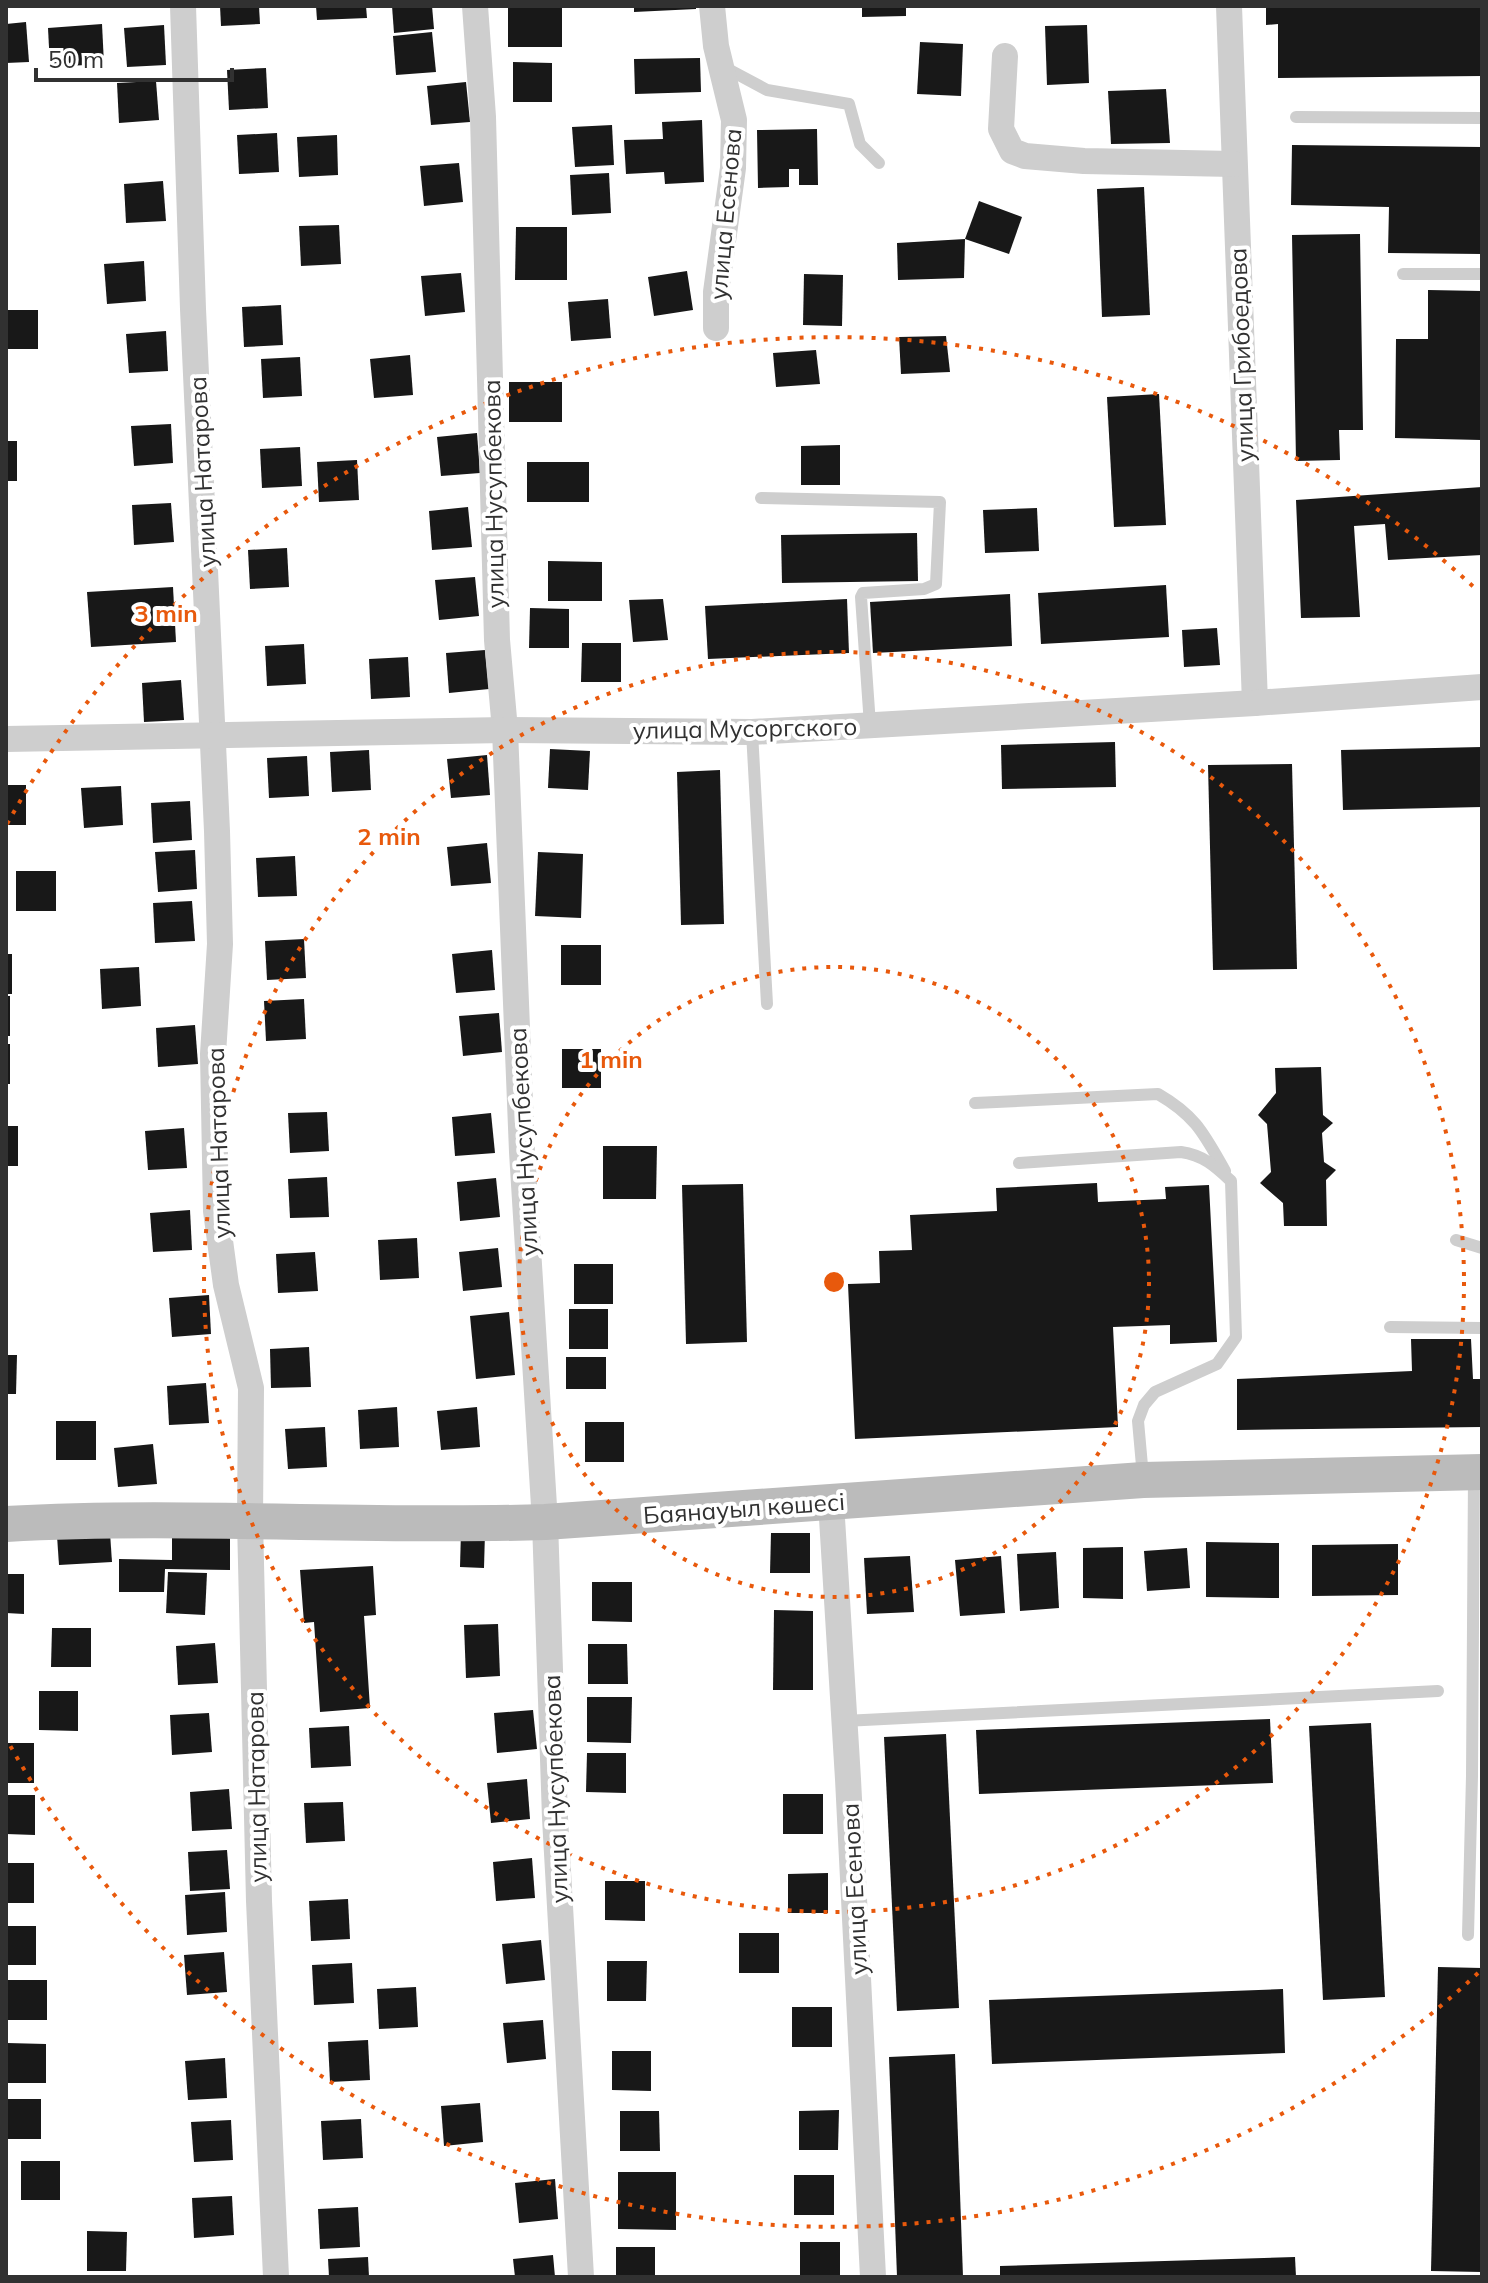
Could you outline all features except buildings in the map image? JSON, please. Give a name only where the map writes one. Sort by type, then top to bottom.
[{"type":"main road","name":"Баянауыл көшесі","points":[[6,1524],[86,1519],[449,1525],[545,1522],[1143,1480],[1478,1472]]},
{"type":"street","name":"улица Натарова","points":[[183,6],[220,944],[213,1054],[216,1211],[226,1285],[251,1388],[250,1521],[259,1901],[276,2277]]},
{"type":"street","name":"улица Нусупбекова","points":[[475,6],[483,117],[497,640],[505,730],[522,1152],[545,1522],[555,1818],[581,2277]]},
{"type":"street","name":"улица Есенова","points":[[712,6],[716,46],[734,120],[733,168],[716,292],[716,328]]},
{"type":"street","name":"улица Грибоедова","points":[[1229,6],[1255,703]]},
{"type":"street","points":[[1005,56],[1001,129],[1012,151],[1025,156],[1084,161],[1234,164]]},
{"type":"street","name":"улица Мусоргского","points":[[6,739],[505,730],[752,732],[1482,687]]},
{"type":"street","name":"улица Есенова","points":[[831,1502],[873,2277]]},
{"type":"lane","points":[[721,66],[767,90],[849,104],[860,144],[879,163]]},
{"type":"lane","points":[[1296,117],[1482,118]]},
{"type":"lane","points":[[1403,274],[1482,274]]},
{"type":"lane","points":[[761,498],[940,502],[936,584],[924,589],[863,593],[861,597],[870,725]]},
{"type":"lane","points":[[752,732],[767,1004]]},
{"type":"lane","points":[[975,1103],[1158,1094],[1183,1109],[1199,1126],[1231,1181],[1236,1337],[1217,1364],[1155,1392],[1144,1405],[1138,1421],[1143,1480]]},
{"type":"lane","points":[[1019,1163],[1181,1152],[1209,1161],[1231,1181]]},
{"type":"lane","points":[[1456,1240],[1482,1248]]},
{"type":"lane","points":[[1390,1327],[1482,1328]]},
{"type":"lane","points":[[1468,1935],[1477,1777],[1478,1472]]},
{"type":"lane","points":[[844,1721],[1438,1691]]}]
